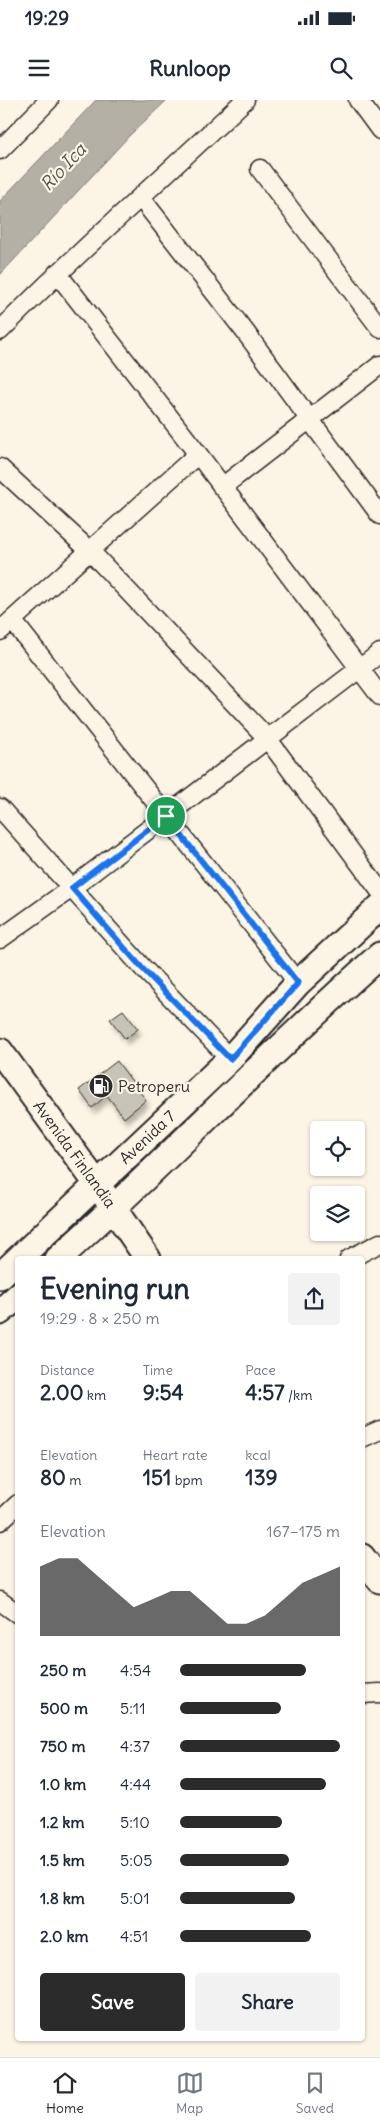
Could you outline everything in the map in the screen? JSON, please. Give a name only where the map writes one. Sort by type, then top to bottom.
[{"type":"street","points":[[0,150],[48,100]]},
{"type":"street","points":[[0,331],[57,273],[142,198],[245,100]]},
{"type":"street","points":[[358,100],[380,130]]},
{"type":"street","points":[[260,168],[380,328]]},
{"type":"street","points":[[142,198],[246,333],[380,515]]},
{"type":"street","points":[[57,273],[198,454],[380,696]]},
{"type":"street","points":[[222,487],[380,365]]},
{"type":"street","points":[[198,454],[6,625],[166,816],[298,983]]},
{"type":"street","points":[[0,468],[90,551],[267,738],[380,891]]},
{"type":"street","points":[[0,939],[72,888],[380,653]]},
{"type":"street","points":[[0,808],[142,968],[230,1059]]},
{"type":"street","name":"Avenida 7","points":[[21,1256],[230,1059],[298,983],[380,907]]},
{"type":"street","name":"Avenida 7","points":[[61,1256],[114,1208],[319,1009],[380,955]]},
{"type":"street","name":"Avenida Finlandia","points":[[0,1051],[97,1184],[146,1256]]},
{"type":"street","points":[[355,1256],[380,1243]]},
{"type":"street","name":"Avenida 7","points":[[0,1276],[15,1262]]},
{"type":"street","points":[[0,1312],[15,1299]]},
{"type":"street","points":[[365,1437],[380,1430]]},
{"type":"street","points":[[0,1521],[15,1507]]},
{"type":"street","points":[[365,1561],[380,1580]]},
{"type":"street","points":[[0,1601],[15,1612]]},
{"type":"street","points":[[365,1694],[380,1693]]},
{"type":"water","name":"Río Ica","points":[[96,100],[167,100],[130,135],[0,275],[0,201]]},
{"type":"building","points":[[123,1010],[138,1029],[125,1039],[110,1019]]},
{"type":"building","points":[[117,1061],[146,1100],[124,1118],[107,1095],[92,1108],[79,1090]]},
{"type":"place","name":"Petroperu","points":[[101,1086]]},
{"type":"route","points":[[166,816],[298,983],[230,1059],[142,968],[72,888],[166,816]]}]
